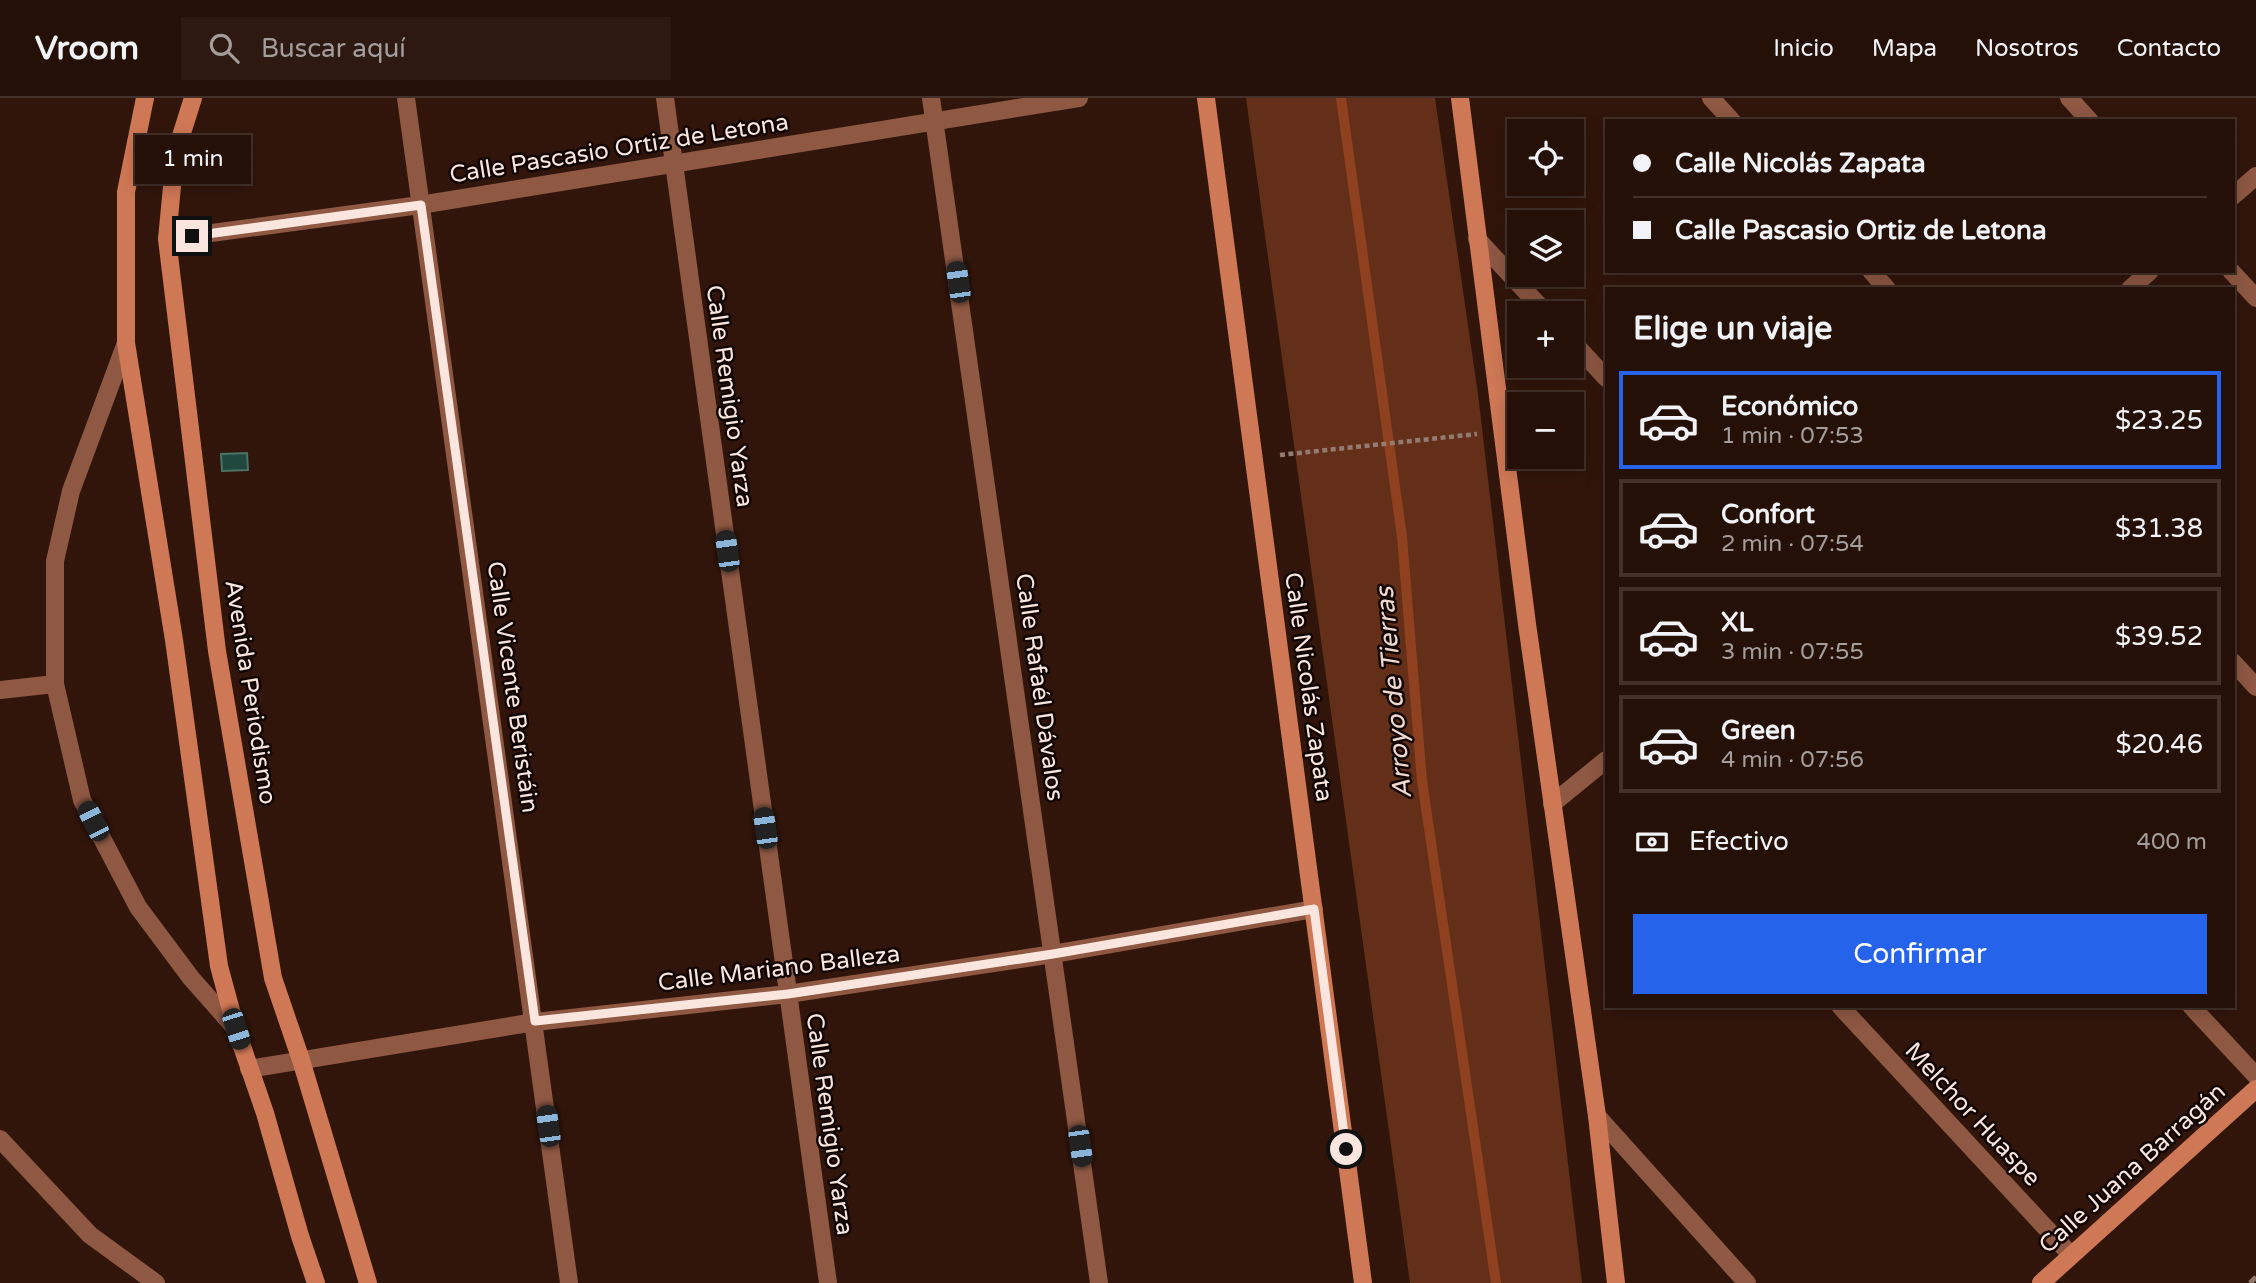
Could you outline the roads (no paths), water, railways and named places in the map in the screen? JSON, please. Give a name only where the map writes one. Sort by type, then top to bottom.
[{"type":"street","points":[[145,98],[126,192],[126,343],[174,640],[219,966],[236,1029],[265,1113],[316,1283]]},
{"type":"street","name":"Avenida Periodismo","points":[[193,98],[175,155],[167,239],[217,651],[273,978],[301,1060],[368,1283]]},
{"type":"street","name":"Calle Vicente Beristáin","points":[[406,98],[569,1283]]},
{"type":"street","name":"Calle Remigio Yarza","points":[[664,98],[828,1283]]},
{"type":"street","name":"Calle Rafaél Dávalos","points":[[932,98],[1099,1283]]},
{"type":"street","name":"Calle Pascasio Ortiz de Letona","points":[[167,239],[421,205],[1079,98]]},
{"type":"street","name":"Calle Nicolás Zapata","points":[[1206,98],[1363,1283]]},
{"type":"street","points":[[1460,98],[1527,624],[1597,1116],[1616,1283]]},
{"type":"street","points":[[1711,98],[1730,119]]},
{"type":"street","points":[[2069,98],[2088,119]]},
{"type":"street","points":[[2235,194],[2256,176]]},
{"type":"street","points":[[1478,239],[1535,301]]},
{"type":"street","points":[[1873,273],[1885,287]]},
{"type":"street","points":[[2132,287],[2148,273]]},
{"type":"street","points":[[2233,273],[2256,298]]},
{"type":"street","points":[[126,343],[71,491],[55,561],[55,684],[82,800],[138,907],[191,978],[236,1029]]},
{"type":"street","points":[[1584,354],[1605,377]]},
{"type":"street","points":[[2235,664],[2256,687]]},
{"type":"street","points":[[0,690],[55,684]]},
{"type":"street","points":[[1552,804],[1605,761]]},
{"type":"street","name":"Calle Mariano Balleza","points":[[249,1069],[535,1021],[788,994],[1053,954],[1314,909]]},
{"type":"street","name":"Melchor Huaspe","points":[[1842,1008],[2071,1255]]},
{"type":"street","points":[[2193,1008],[2256,1076]]},
{"type":"street","name":"Calle Juana Barragán","points":[[2041,1283],[2256,1089]]},
{"type":"street","points":[[1597,1116],[1747,1283]]},
{"type":"street","points":[[0,1139],[90,1235],[156,1283]]},
{"type":"waterway","name":"Arroyo de Tierras","points":[[1341,98],[1402,537],[1422,781],[1496,1283]]},
{"type":"railway","points":[[2250,1283],[2256,1277]]}]
